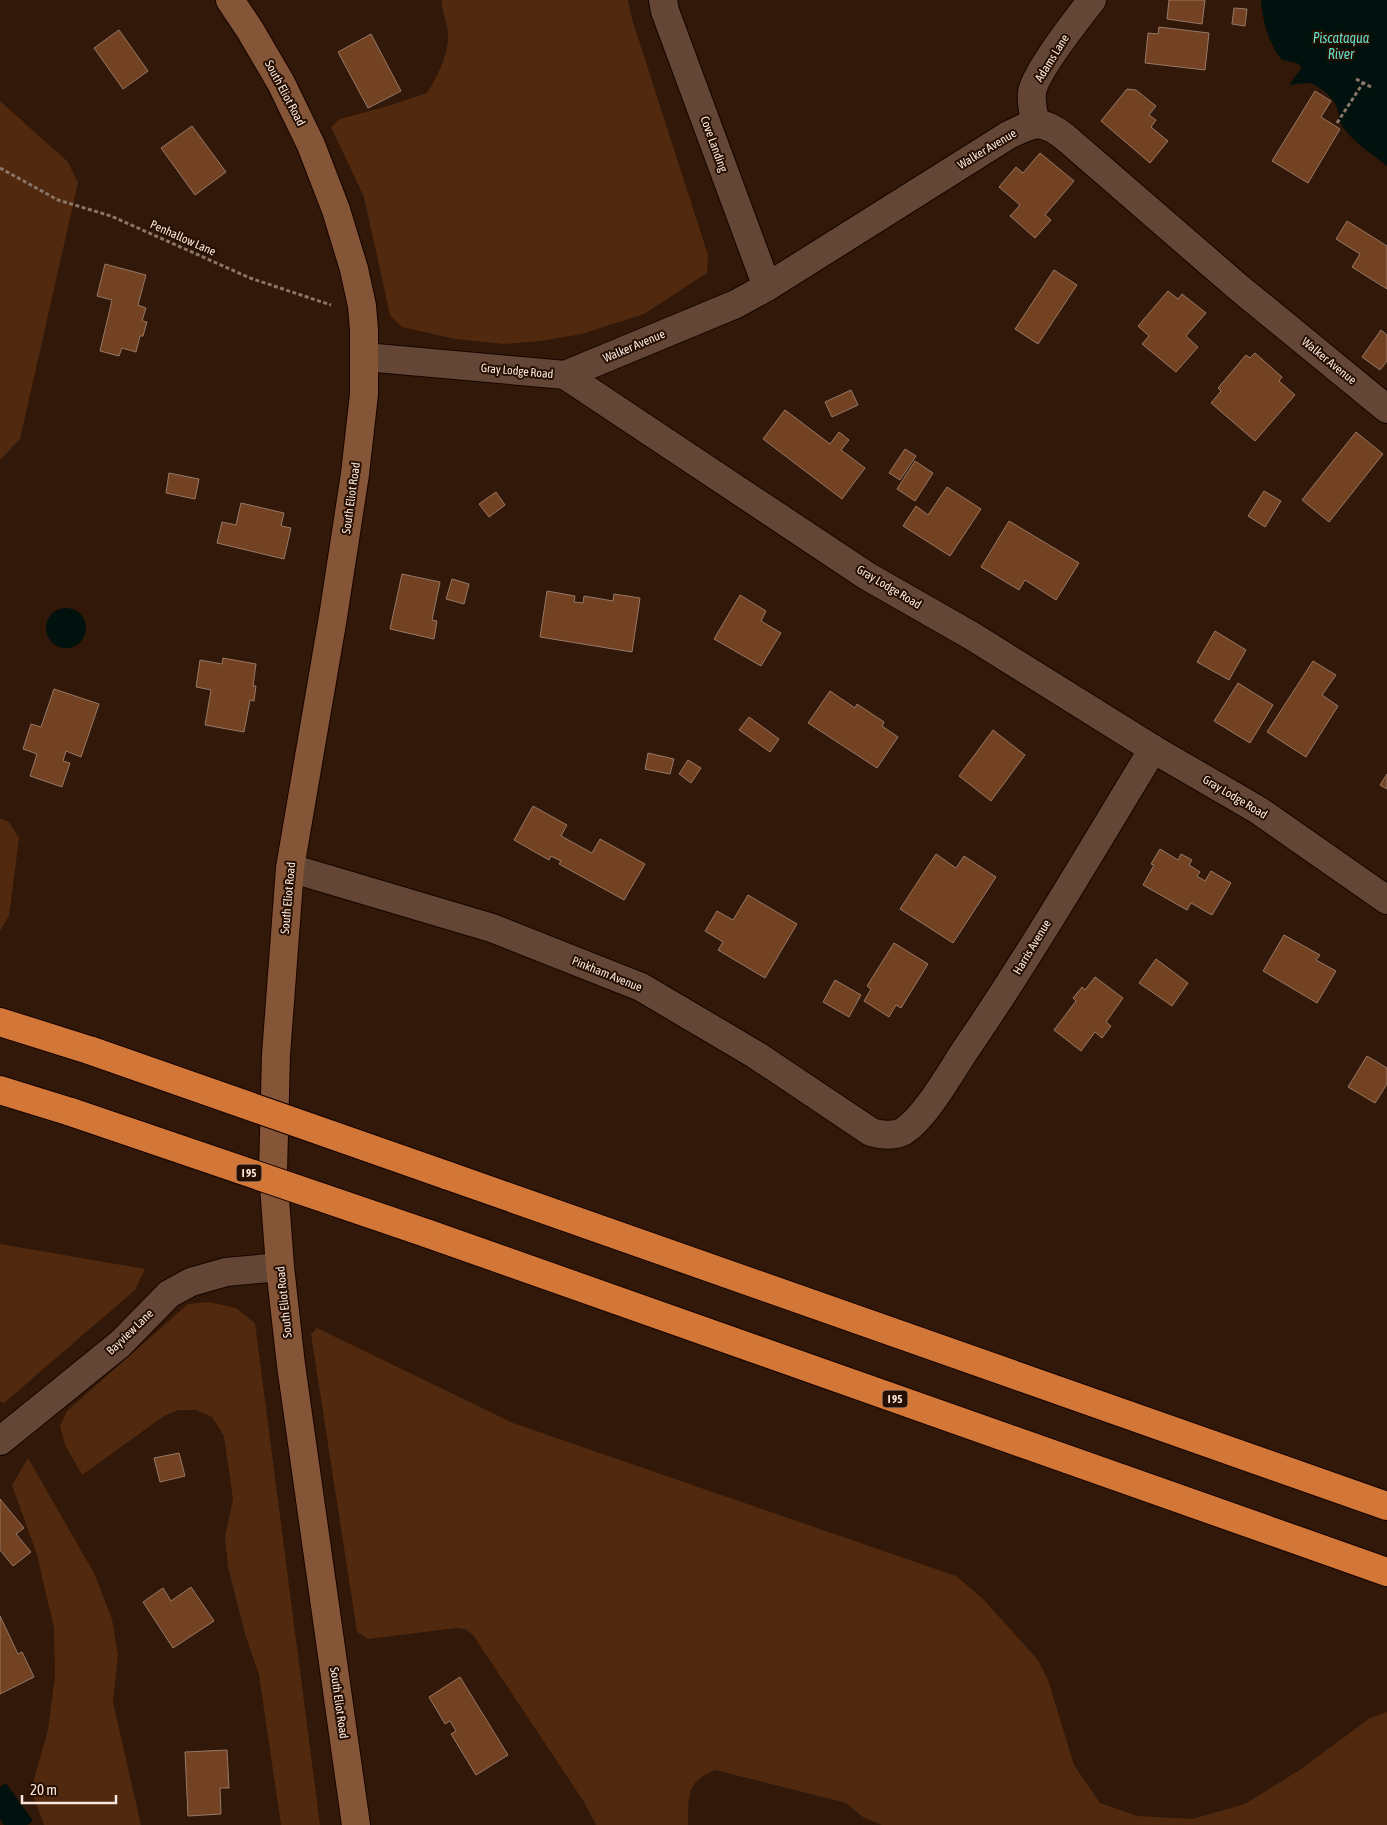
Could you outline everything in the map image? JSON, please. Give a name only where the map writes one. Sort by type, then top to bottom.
[{"type":"highway","points":[[0,1022],[92,1051],[1387,1506]]},
{"type":"highway","name":"I 95","points":[[0,1090],[71,1112],[426,1233],[1387,1572]]},
{"type":"main road","name":"South Eliot Road","points":[[230,0],[281,82],[312,145],[336,210],[354,269],[362,315],[365,357],[363,403],[349,520],[290,868],[276,1055],[273,1172],[280,1267],[291,1365],[356,1825]]},
{"type":"street","name":"Cove Landing","points":[[663,0],[665,12],[767,287]]},
{"type":"street","name":"Adams Lane","points":[[1036,123],[1032,102],[1033,90],[1045,66],[1077,18],[1092,0]]},
{"type":"street","name":"Walker Avenue","points":[[565,375],[736,304],[767,287],[1008,136],[1028,125],[1036,123],[1054,129],[1066,138],[1238,287],[1387,409]]},
{"type":"street","name":"Gray Lodge Road","points":[[365,357],[565,375],[867,576],[972,636],[1153,749],[1258,810],[1387,900]]},
{"type":"street","name":"Harris Avenue","points":[[897,1134],[905,1130],[926,1108],[999,1001],[1153,749]]},
{"type":"street","name":"Pinkham Avenue","points":[[290,868],[492,928],[641,987],[756,1055],[856,1123],[872,1132],[884,1135],[897,1134]]},
{"type":"street","name":"Bayview Lane","points":[[0,1441],[120,1344],[169,1294],[191,1282],[226,1272],[280,1267]]},
{"type":"path","points":[[1356,79],[1371,87]]},
{"type":"path","points":[[1337,123],[1363,83]]},
{"type":"path","name":"Penhallow Lane","points":[[0,168],[58,200],[112,216],[250,278],[362,315]]},
{"type":"shaded area","points":[[442,0],[628,0],[632,19],[708,255],[707,273],[644,314],[582,334],[541,341],[504,344],[455,339],[402,327],[390,315],[364,197],[331,127],[340,119],[427,93],[447,50],[448,30]]},
{"type":"shaded area","points":[[0,101],[68,162],[78,183],[20,439],[0,460]]},
{"type":"shaded area","points":[[0,818],[9,822],[19,838],[9,916],[0,931]]},
{"type":"shaded area","points":[[0,1244],[145,1269],[135,1290],[4,1403],[0,1401]]},
{"type":"shaded area","points":[[209,1302],[236,1308],[255,1323],[320,1825],[281,1825],[259,1675],[245,1634],[228,1567],[225,1537],[233,1499],[224,1436],[212,1417],[196,1410],[178,1410],[164,1416],[82,1475],[65,1445],[60,1426],[67,1411],[188,1304]]},
{"type":"shaded area","points":[[317,1328],[513,1423],[956,1576],[984,1600],[1038,1660],[1048,1680],[1074,1765],[1100,1803],[1137,1816],[1192,1819],[1245,1804],[1301,1769],[1370,1718],[1387,1712],[1387,1825],[882,1825],[863,1817],[846,1803],[715,1770],[698,1780],[691,1791],[688,1825],[596,1825],[584,1802],[473,1635],[465,1629],[457,1628],[368,1639],[357,1632],[311,1334]]},
{"type":"shaded area","points":[[28,1458],[94,1573],[112,1619],[118,1655],[113,1702],[141,1825],[44,1825],[31,1790],[48,1730],[55,1676],[54,1628],[37,1555],[12,1485]]},
{"type":"water","name":"Piscataqua River","points":[[1261,0],[1387,0],[1387,166],[1347,133],[1341,123],[1336,104],[1326,93],[1309,83],[1289,85],[1302,67],[1297,63],[1282,60],[1277,53],[1267,32]]},
{"type":"water","points":[[70,608],[77,611],[83,617],[86,628],[85,636],[77,645],[70,648],[62,648],[55,645],[47,636],[46,624],[49,617],[58,609]]},
{"type":"water","points":[[6,1783],[33,1821],[27,1825],[4,1825],[0,1819],[0,1787]]},
{"type":"building","points":[[1169,0],[1205,0],[1202,24],[1167,19]]},
{"type":"building","points":[[1234,8],[1247,9],[1245,26],[1232,24]]},
{"type":"building","points":[[1159,27],[1209,33],[1205,70],[1145,63],[1148,33],[1158,34]]},
{"type":"building","points":[[119,30],[148,71],[123,89],[94,48]]},
{"type":"building","points":[[371,34],[401,91],[368,108],[338,52]]},
{"type":"building","points":[[1127,89],[1136,90],[1156,106],[1149,115],[1156,120],[1151,127],[1168,141],[1150,163],[1101,121]]},
{"type":"building","points":[[1315,91],[1331,101],[1321,117],[1340,129],[1308,183],[1272,161]]},
{"type":"building","points":[[192,126],[226,172],[195,195],[161,148]]},
{"type":"building","points":[[1040,153],[1074,181],[1045,215],[1051,220],[1035,238],[1010,216],[1020,205],[999,187],[1016,167],[1023,173]]},
{"type":"building","points":[[1347,221],[1387,246],[1387,289],[1352,267],[1360,254],[1336,239]]},
{"type":"building","points":[[105,264],[146,275],[138,305],[146,308],[142,321],[147,322],[143,336],[140,336],[136,352],[122,348],[119,356],[100,351],[112,300],[97,296]]},
{"type":"building","points":[[1054,270],[1077,285],[1038,344],[1015,329]]},
{"type":"building","points":[[1168,291],[1178,299],[1182,294],[1206,313],[1186,336],[1198,347],[1176,372],[1142,344],[1149,336],[1138,326]]},
{"type":"building","points":[[1381,330],[1387,335],[1387,361],[1380,370],[1362,357]]},
{"type":"building","points":[[1255,353],[1282,377],[1279,381],[1295,395],[1255,441],[1211,403],[1221,391],[1218,388],[1246,355],[1250,358]]},
{"type":"building","points":[[851,390],[858,405],[832,417],[825,402]]},
{"type":"building","points":[[785,410],[830,444],[839,432],[849,440],[841,450],[865,468],[842,499],[763,439]]},
{"type":"building","points":[[1356,432],[1383,454],[1329,522],[1302,500]]},
{"type":"building","points":[[905,449],[916,456],[900,480],[889,473]]},
{"type":"building","points":[[915,461],[933,473],[915,501],[897,489]]},
{"type":"building","points":[[169,473],[199,479],[195,499],[166,493]]},
{"type":"building","points":[[947,487],[981,509],[950,556],[903,526],[916,506],[928,515]]},
{"type":"building","points":[[1264,491],[1281,501],[1265,527],[1248,516]]},
{"type":"building","points":[[496,492],[505,505],[489,517],[479,504]]},
{"type":"building","points":[[241,503],[284,513],[281,526],[291,528],[284,559],[217,543],[222,522],[236,525]]},
{"type":"building","points":[[1009,521],[1079,563],[1056,600],[1025,580],[1019,590],[981,567]]},
{"type":"building","points":[[402,574],[440,582],[432,620],[437,621],[434,639],[390,629]]},
{"type":"building","points":[[452,579],[469,584],[464,604],[446,599]]},
{"type":"building","points":[[547,591],[575,596],[574,602],[583,603],[584,596],[613,601],[614,594],[640,598],[632,652],[540,637]]},
{"type":"building","points":[[740,595],[766,611],[761,621],[781,633],[761,666],[714,639]]},
{"type":"building","points":[[1215,631],[1246,650],[1229,680],[1197,662]]},
{"type":"building","points":[[223,658],[256,664],[253,686],[256,686],[254,701],[250,700],[244,732],[205,725],[211,690],[196,687],[200,660],[222,664]]},
{"type":"building","points":[[1313,661],[1336,675],[1322,695],[1338,706],[1306,757],[1267,732]]},
{"type":"building","points":[[1238,683],[1273,705],[1250,743],[1214,721]]},
{"type":"building","points":[[54,689],[99,704],[81,757],[66,751],[63,761],[70,763],[62,787],[30,776],[37,754],[23,749],[31,724],[41,727]]},
{"type":"building","points":[[830,691],[855,708],[857,704],[884,722],[882,726],[898,737],[877,768],[808,723]]},
{"type":"building","points":[[749,717],[779,739],[770,752],[739,730]]},
{"type":"building","points":[[993,730],[1025,755],[991,801],[959,776]]},
{"type":"building","points":[[648,753],[674,759],[670,774],[645,769]]},
{"type":"building","points":[[688,760],[701,768],[691,783],[679,774]]},
{"type":"building","points":[[1387,774],[1387,789],[1380,785]]},
{"type":"building","points":[[533,806],[567,825],[561,836],[592,853],[600,839],[645,864],[624,900],[559,864],[561,861],[551,856],[549,860],[514,840]]},
{"type":"building","points":[[1160,849],[1178,860],[1181,854],[1192,860],[1189,865],[1200,872],[1197,876],[1205,881],[1211,871],[1231,883],[1212,915],[1191,903],[1187,910],[1143,885],[1154,865],[1151,864]]},
{"type":"building","points":[[936,854],[956,868],[964,856],[996,877],[953,943],[900,909]]},
{"type":"building","points":[[748,895],[797,924],[765,978],[718,950],[723,942],[705,931],[717,911],[733,920]]},
{"type":"building","points":[[1284,935],[1320,955],[1316,960],[1336,971],[1317,1003],[1263,971]]},
{"type":"building","points":[[894,943],[928,964],[901,1008],[896,1005],[889,1017],[864,1001],[871,989],[867,986]]},
{"type":"building","points":[[1156,959],[1188,983],[1172,1006],[1139,983]]},
{"type":"building","points":[[1095,977],[1123,998],[1106,1022],[1111,1026],[1102,1038],[1095,1032],[1081,1051],[1054,1030],[1076,1001],[1073,998],[1082,987],[1085,990]]},
{"type":"building","points":[[835,980],[861,995],[849,1017],[823,1002]]},
{"type":"building","points":[[1367,1056],[1387,1068],[1387,1084],[1375,1103],[1348,1087]]},
{"type":"building","points":[[179,1453],[185,1476],[160,1482],[154,1458]]},
{"type":"building","points":[[0,1499],[24,1528],[16,1534],[31,1552],[13,1566],[0,1550]]},
{"type":"building","points":[[191,1587],[214,1621],[173,1648],[143,1602],[163,1588],[171,1601]]},
{"type":"building","points":[[0,1616],[18,1654],[22,1652],[34,1677],[0,1694]]},
{"type":"building","points":[[460,1677],[508,1755],[476,1775],[451,1734],[456,1731],[450,1721],[445,1724],[429,1697]]},
{"type":"building","points":[[227,1750],[229,1788],[220,1788],[221,1814],[188,1816],[185,1752]]}]
